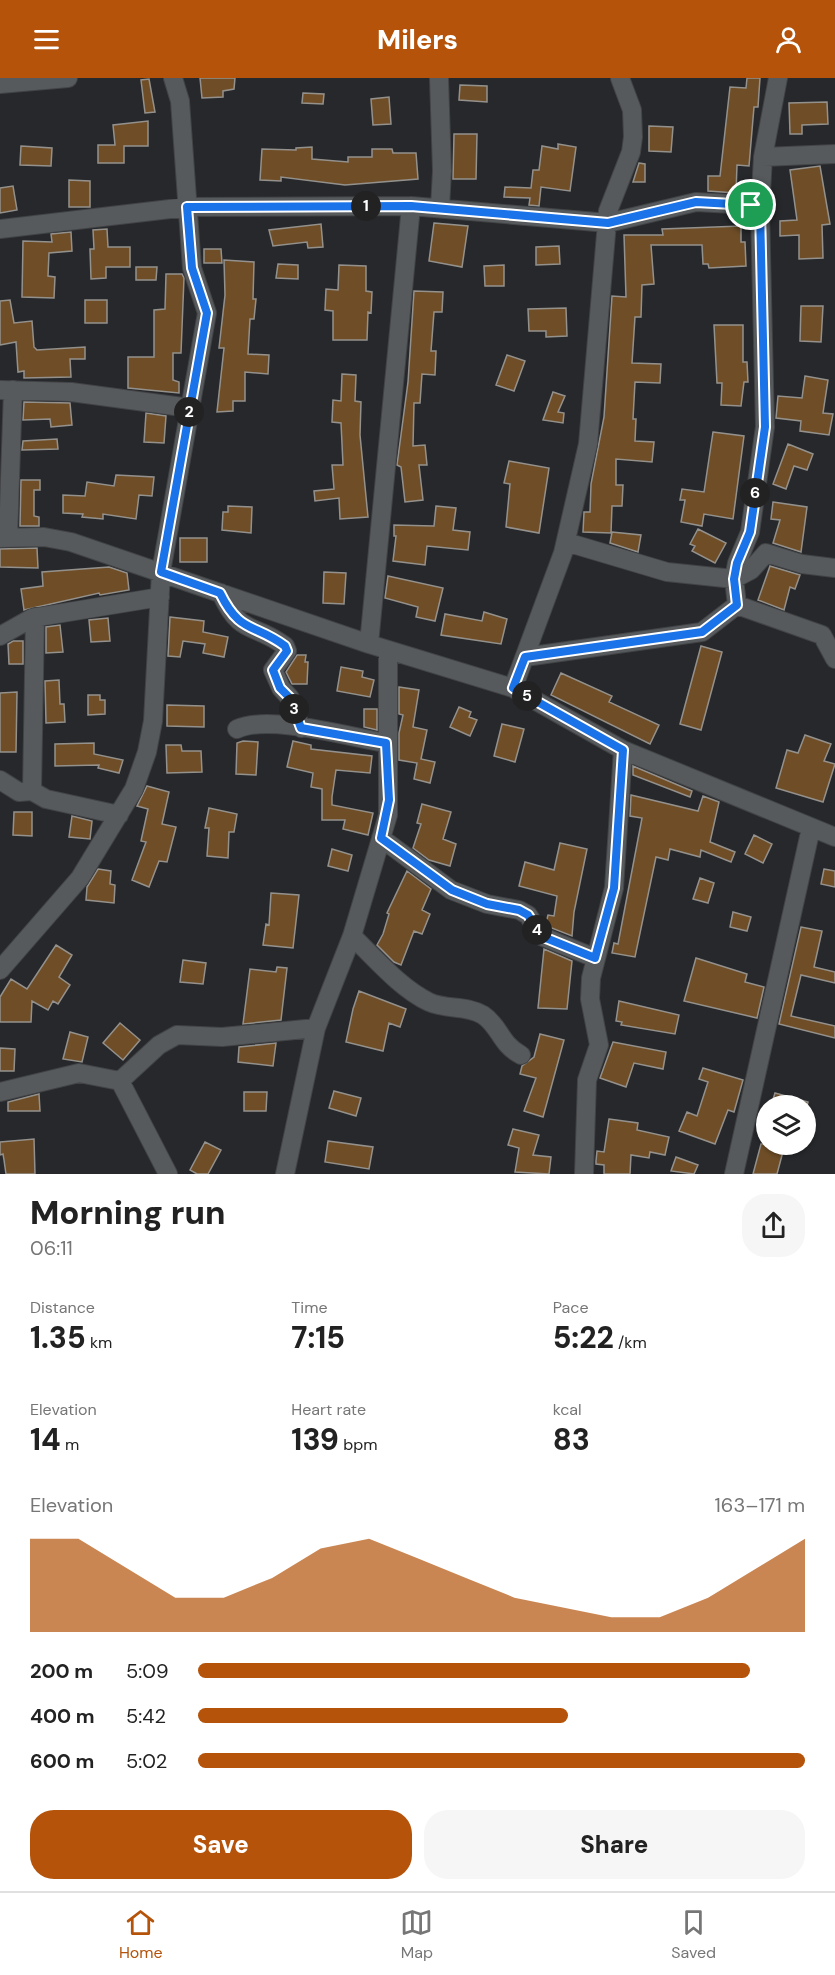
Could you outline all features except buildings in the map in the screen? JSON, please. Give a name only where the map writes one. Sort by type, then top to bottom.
[{"type":"street","points":[[0,84],[68,78]]},
{"type":"street","points":[[0,970],[51,915],[80,878],[134,789],[147,752],[153,721],[161,572],[207,313],[192,268],[180,101],[173,78]]},
{"type":"street","points":[[439,78],[440,208]]},
{"type":"street","points":[[513,688],[566,542],[588,444],[608,211],[631,152],[633,137],[632,110],[620,78]]},
{"type":"street","points":[[737,605],[734,579],[737,563],[750,532],[765,427],[760,210],[763,157],[778,78]]},
{"type":"street","points":[[763,157],[835,154]]},
{"type":"street","points":[[0,229],[187,207],[411,206],[608,223],[696,202],[751,205],[760,210]]},
{"type":"street","points":[[369,644],[411,206]]},
{"type":"street","points":[[190,408],[81,393],[6,390],[4,538],[64,540],[369,644],[513,688],[623,750],[835,837]]},
{"type":"street","points":[[566,542],[667,572],[734,579],[751,570],[766,553],[802,564],[835,568]]},
{"type":"street","points":[[220,593],[233,616],[251,630],[285,646],[287,651],[273,670],[280,688],[290,698],[301,728]]},
{"type":"street","points":[[0,636],[35,617],[160,597]]},
{"type":"street","points":[[525,657],[702,632],[737,605]]},
{"type":"street","points":[[737,605],[822,635],[835,659]]},
{"type":"street","points":[[32,791],[35,617]]},
{"type":"street","points":[[285,1174],[315,1028],[352,936],[381,838],[389,800],[386,743],[388,650]]},
{"type":"street","points":[[237,729],[255,724],[301,728],[386,743]]},
{"type":"street","points":[[584,1174],[587,1080],[599,1044],[590,999],[595,958],[614,888],[623,750]]},
{"type":"street","points":[[0,780],[19,792],[32,791],[46,799],[119,815]]},
{"type":"street","points":[[734,1174],[811,828]]},
{"type":"street","points":[[381,838],[457,893],[487,904],[519,910],[528,915],[541,936],[595,958]]},
{"type":"street","points":[[352,936],[404,985],[431,1003],[478,1012],[486,1017],[505,1044],[520,1055]]},
{"type":"street","points":[[120,1080],[159,1045],[177,1035],[222,1036],[315,1028]]},
{"type":"street","points":[[0,1092],[79,1073],[120,1080]]},
{"type":"street","points":[[120,1080],[168,1174]]},
{"type":"route","points":[[696,202],[751,205],[760,210],[765,427],[750,532],[737,563],[734,579],[737,605],[702,632],[525,657],[513,688],[623,750],[614,888],[595,958],[584,951],[560,946],[541,936],[524,912],[503,905],[487,904],[452,890],[381,838],[388,815],[389,800],[386,743],[301,728],[290,698],[280,688],[273,670],[287,651],[285,646],[245,626],[233,616],[220,593],[161,572],[207,313],[192,268],[187,207],[411,206],[608,223],[696,202]]}]
